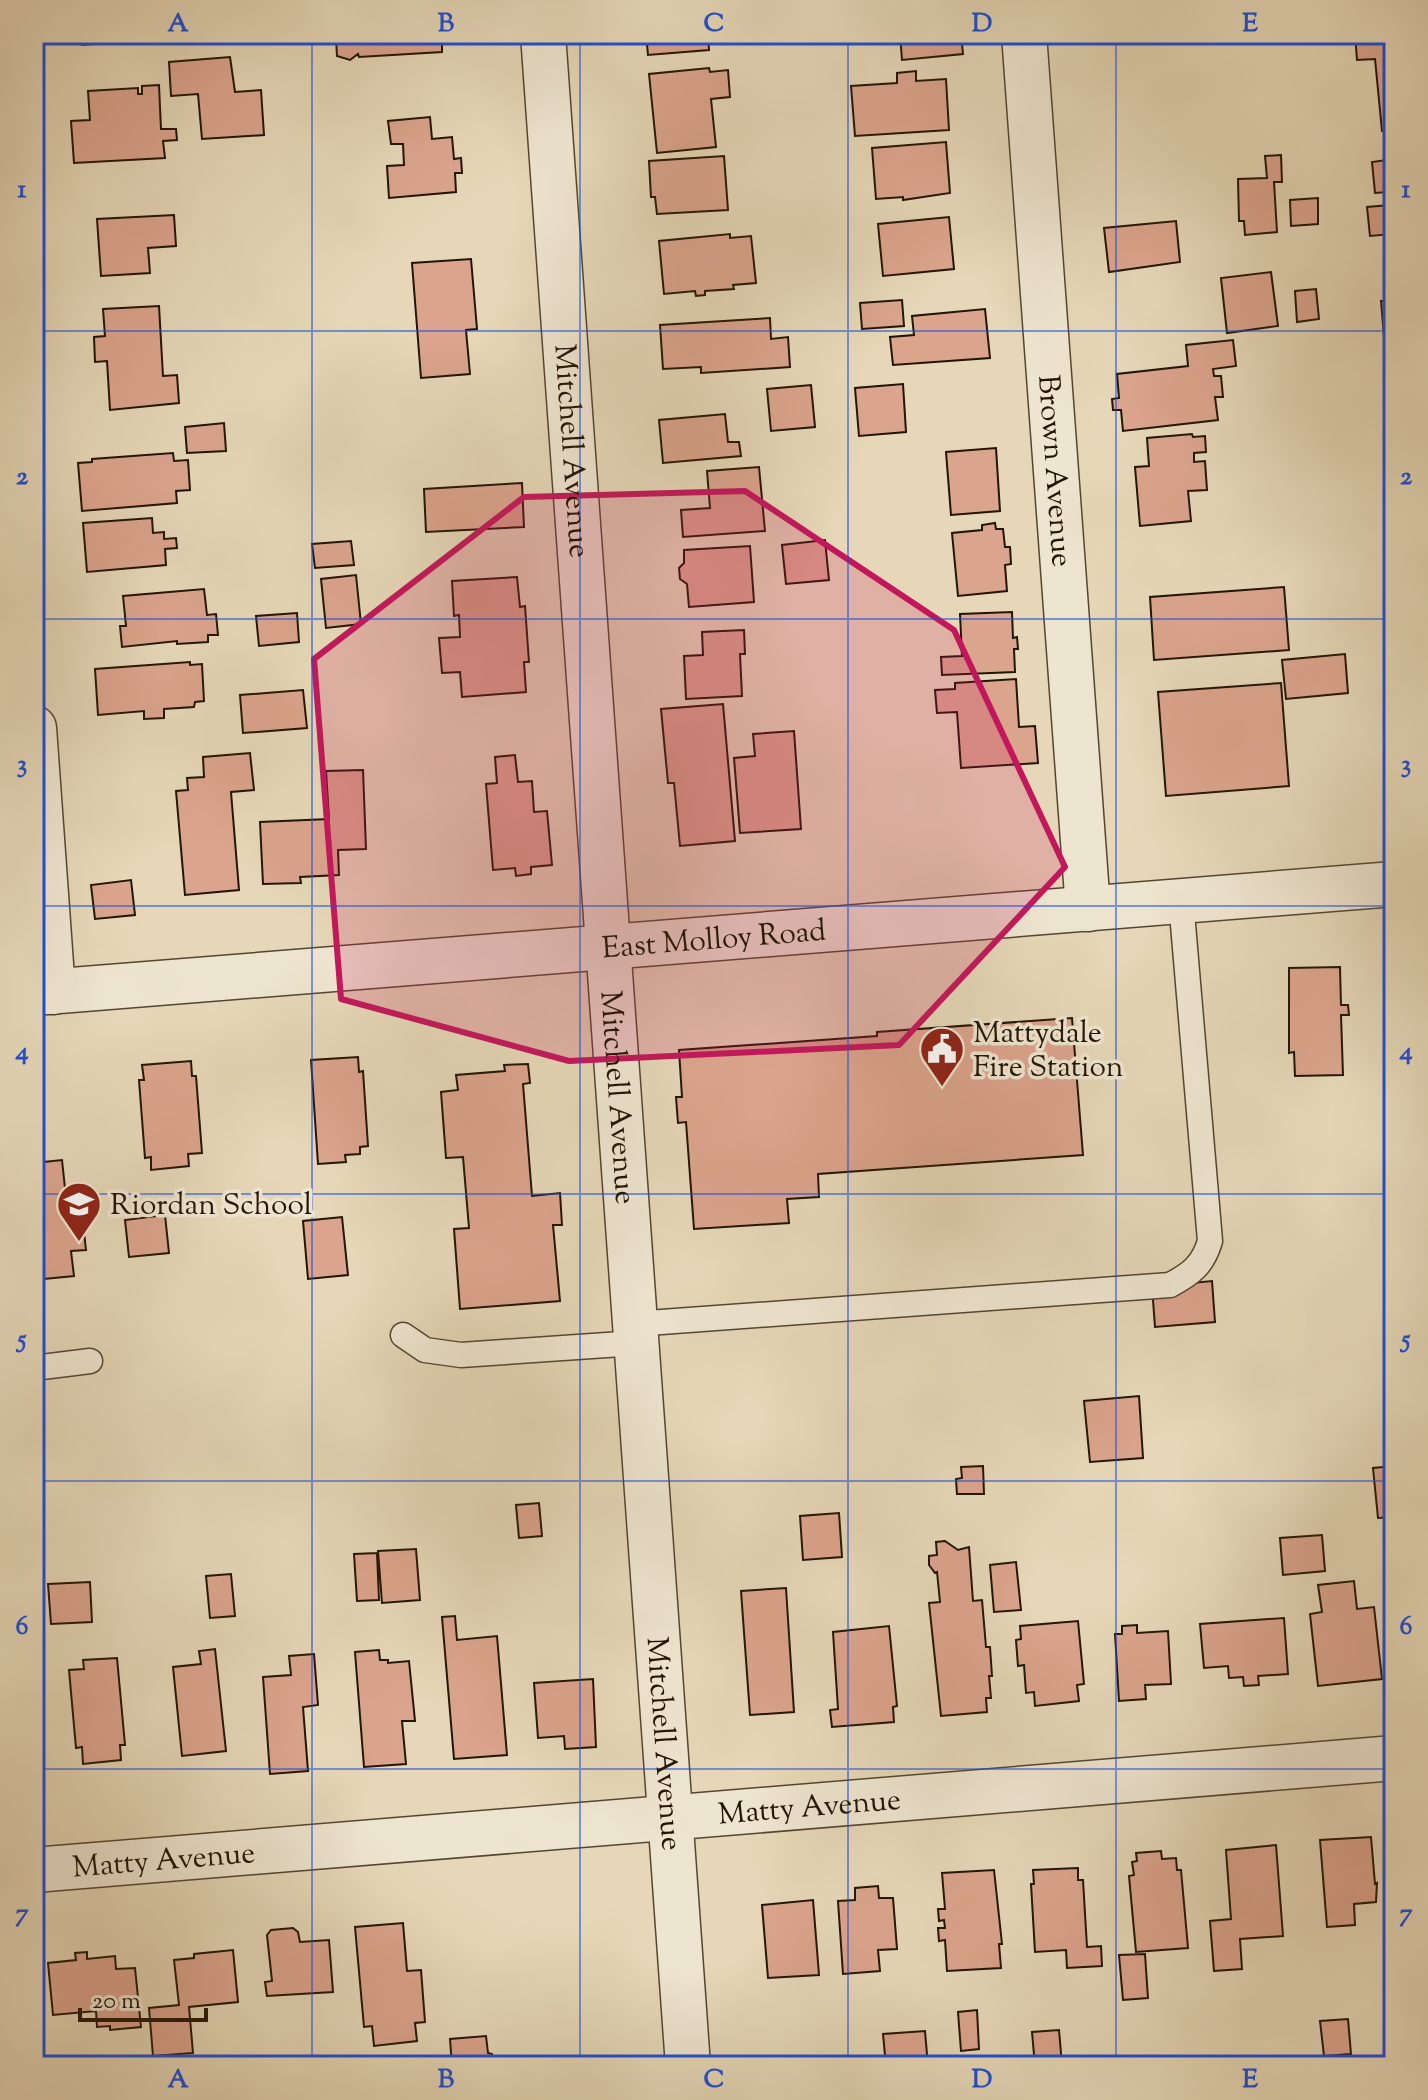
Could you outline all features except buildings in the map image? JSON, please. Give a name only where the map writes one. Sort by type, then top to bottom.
[{"type":"street","name":"Mitchell Avenue","points":[[543,34],[688,2066]]},
{"type":"street","name":"Brown Avenue","points":[[1024,34],[1088,909]]},
{"type":"street","points":[[34,728],[44,993]]},
{"type":"street","name":"East Molloy Road","points":[[44,993],[1394,884]]},
{"type":"street","name":"Matty Avenue","points":[[34,1870],[1394,1758]]},
{"type":"lane","points":[[403,1335],[425,1350],[461,1355],[635,1333],[1170,1285],[1193,1272],[1206,1255],[1210,1241],[1181,901]]},
{"type":"lane","points":[[34,1368],[90,1361]]},
{"type":"highlighted area","points":[[745,491],[954,630],[1065,867],[899,1045],[569,1061],[341,999],[314,659],[524,497]]},
{"type":"place","name":"Mattydale Fire Station","points":[[942,1088]]},
{"type":"place","name":"Riordan School","points":[[79,1243]]}]
